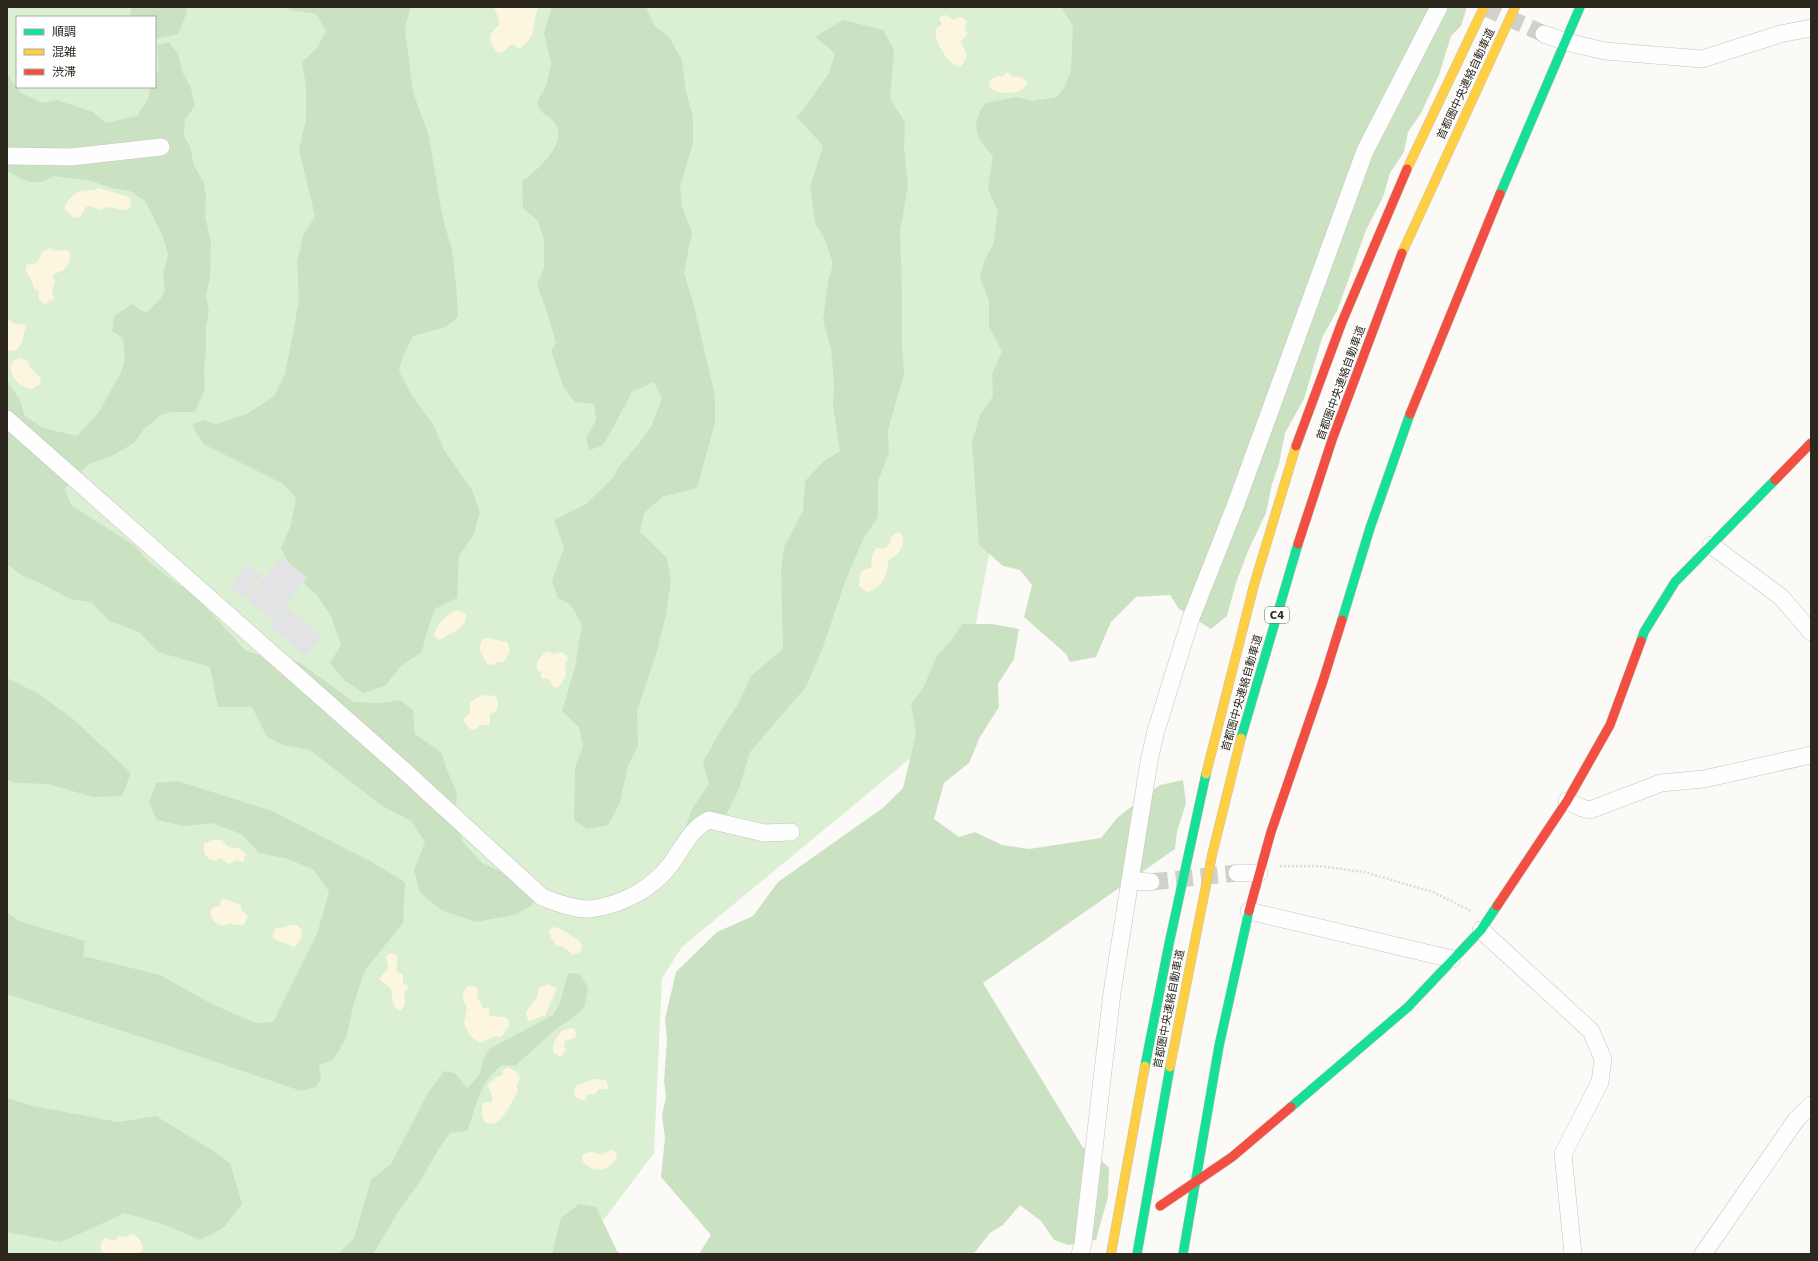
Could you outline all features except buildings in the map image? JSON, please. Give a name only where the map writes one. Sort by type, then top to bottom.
[{"type":"main road","name":"首都圏中央連絡自動車道","points":[[1111,1254],[1187,849],[1220,710],[1258,570],[1302,430],[1355,292],[1410,163],[1484,7]]},
{"type":"main road","name":"首都圏中央連絡自動車道","points":[[1137,1254],[1160,1115],[1212,855],[1246,719],[1287,580],[1332,440],[1405,244],[1489,60],[1515,7]]},
{"type":"main road","points":[[1183,1254],[1196,1182],[1205,1117],[1219,1046],[1249,911],[1274,825],[1323,681],[1370,528],[1418,391],[1498,197],[1580,7]]},
{"type":"main road","points":[[1160,1206],[1232,1157],[1408,1007],[1484,925],[1567,801],[1610,725],[1644,632],[1658,606],[1675,582],[1811,443]]},
{"type":"street","points":[[1080,1254],[1084,1235],[1112,993],[1148,762],[1155,734],[1191,618],[1236,504],[1365,151],[1439,7]]},
{"type":"street","points":[[1544,34],[1566,42],[1606,51],[1702,59],[1780,34],[1811,28]]},
{"type":"street","points":[[7,156],[71,157],[161,147]]},
{"type":"street","points":[[7,419],[398,765],[542,897],[556,903],[588,909],[634,896],[653,884],[670,865],[701,824],[709,820],[764,833],[792,832]]},
{"type":"street","points":[[1710,545],[1781,597],[1811,632]]},
{"type":"street","points":[[1567,801],[1590,810],[1660,784],[1704,779],[1811,755]]},
{"type":"street","points":[[1237,873],[1260,870]]},
{"type":"street","points":[[1130,881],[1151,882]]},
{"type":"street","points":[[1249,911],[1452,960]]},
{"type":"street","points":[[1484,925],[1591,1031],[1603,1059],[1600,1082],[1563,1154],[1573,1254]]},
{"type":"street","points":[[1703,1254],[1796,1120],[1811,1105]]},
{"type":"path","points":[[1260,870],[1318,866],[1364,872],[1433,892],[1484,925]]},
{"type":"green space","points":[[7,7],[1092,7],[958,719],[682,947],[662,978],[654,1153],[578,1254],[7,1254]]},
{"type":"green space","points":[[132,7],[186,7],[187,12],[178,34],[156,39],[156,16],[130,16]]},
{"type":"green space","points":[[288,7],[410,7],[405,30],[413,92],[429,136],[443,219],[452,250],[456,283],[458,317],[446,327],[413,336],[402,359],[399,371],[411,394],[434,426],[444,450],[472,490],[480,512],[474,534],[459,556],[457,598],[435,609],[422,652],[401,666],[385,686],[364,693],[345,681],[330,663],[341,645],[331,616],[316,594],[294,575],[281,548],[291,525],[296,498],[283,484],[203,444],[192,425],[203,420],[216,424],[247,414],[274,396],[285,374],[299,300],[297,261],[303,236],[315,216],[299,150],[306,119],[306,86],[302,62],[317,48],[326,31],[316,14],[290,10]]},
{"type":"green space","points":[[552,7],[646,7],[654,25],[669,37],[682,60],[686,92],[693,116],[693,143],[680,187],[682,207],[692,232],[684,273],[693,302],[715,396],[715,423],[697,488],[662,497],[644,513],[640,532],[667,558],[671,582],[666,614],[658,648],[637,711],[638,746],[628,765],[620,803],[608,825],[587,829],[574,820],[575,768],[583,746],[579,727],[562,711],[575,667],[582,625],[571,605],[558,598],[552,581],[564,547],[554,520],[586,504],[613,478],[620,465],[638,445],[651,427],[662,398],[654,382],[632,392],[602,446],[589,450],[586,438],[596,420],[594,404],[575,402],[564,388],[551,351],[556,343],[537,285],[544,268],[544,240],[538,221],[523,208],[522,181],[536,170],[550,155],[558,138],[558,130],[554,122],[540,110],[537,102],[547,84],[551,63],[544,33]]},
{"type":"green space","points":[[1061,7],[1467,7],[1461,26],[1451,36],[1439,75],[1421,113],[1408,132],[1404,152],[1390,173],[1383,197],[1366,230],[1338,309],[1322,338],[1304,399],[1285,433],[1279,464],[1272,484],[1266,513],[1248,551],[1236,583],[1227,616],[1211,629],[1179,609],[1170,595],[1136,597],[1111,622],[1096,657],[1070,662],[1066,654],[1024,617],[1032,585],[1020,570],[1003,566],[979,545],[972,442],[980,415],[993,396],[992,374],[1002,351],[989,327],[989,301],[980,278],[984,261],[993,245],[998,211],[990,195],[988,186],[993,156],[979,137],[976,125],[977,119],[985,103],[1016,97],[1032,101],[1057,97],[1064,88],[1071,71],[1073,26]]},
{"type":"green space","points":[[843,20],[883,30],[894,50],[890,99],[905,122],[904,148],[908,185],[900,232],[902,346],[904,374],[888,430],[889,453],[878,481],[878,517],[863,539],[845,582],[822,650],[806,687],[750,752],[739,789],[726,815],[685,829],[692,809],[709,784],[703,762],[719,733],[738,704],[751,676],[783,649],[781,571],[784,547],[803,511],[805,481],[824,461],[840,451],[833,406],[834,383],[831,349],[823,320],[828,282],[833,264],[825,240],[815,223],[810,187],[823,146],[796,116],[801,113],[829,73],[835,53],[815,37]]},
{"type":"green space","points":[[169,42],[178,54],[182,71],[191,88],[195,106],[185,119],[184,136],[190,147],[194,165],[204,183],[206,196],[205,216],[211,242],[210,277],[206,296],[209,311],[206,327],[206,353],[204,368],[205,389],[195,412],[172,412],[161,415],[144,429],[134,443],[110,457],[89,464],[65,489],[71,505],[135,546],[149,562],[176,583],[192,592],[246,651],[271,658],[299,662],[354,702],[380,703],[400,700],[413,710],[415,734],[442,753],[446,768],[457,793],[455,816],[462,841],[482,863],[504,873],[535,899],[531,906],[514,915],[476,922],[443,911],[420,893],[414,870],[425,842],[411,821],[382,806],[310,750],[283,745],[267,737],[252,707],[218,707],[210,667],[158,652],[139,632],[109,621],[91,602],[70,599],[21,575],[7,564],[7,381],[19,398],[25,416],[43,428],[77,436],[99,412],[121,372],[125,360],[123,338],[112,331],[114,316],[132,304],[146,313],[161,298],[165,290],[163,276],[168,254],[163,237],[145,201],[130,191],[111,188],[92,181],[55,176],[42,182],[28,182],[7,171],[7,74],[20,92],[42,103],[57,100],[93,112],[106,123],[137,116],[148,99],[150,88],[156,88],[156,74],[159,69],[157,45]]},
{"type":"green space","points":[[962,624],[992,624],[1019,629],[1014,659],[998,684],[999,707],[980,737],[969,763],[944,783],[934,819],[959,837],[975,832],[1002,845],[1029,849],[1101,838],[1118,817],[1160,785],[1183,780],[1186,803],[1177,832],[1175,849],[983,983],[1082,1146],[1109,1167],[1108,1197],[1096,1240],[1068,1245],[1054,1240],[1041,1221],[1020,1205],[1003,1225],[990,1233],[975,1252],[970,1254],[699,1254],[711,1235],[661,1177],[665,1138],[662,1115],[666,1097],[664,1081],[667,1040],[665,1019],[676,972],[717,932],[753,916],[778,882],[884,807],[903,788],[916,734],[911,704],[923,688],[937,656],[953,638]]},
{"type":"green space","points":[[7,678],[39,694],[73,719],[131,773],[122,796],[93,797],[48,784],[15,783],[7,780]]},
{"type":"green space","points":[[178,781],[272,811],[370,861],[405,882],[403,923],[365,970],[354,1003],[346,1038],[333,1060],[319,1065],[321,1079],[316,1087],[301,1091],[169,1046],[7,994],[7,912],[19,921],[85,941],[83,956],[160,975],[214,1005],[256,1023],[273,1022],[317,934],[329,892],[314,870],[288,859],[259,853],[241,834],[212,823],[184,826],[157,820],[149,803],[156,783]]},
{"type":"green space","points":[[568,973],[580,974],[588,988],[584,1008],[556,1029],[515,1066],[502,1065],[494,1072],[479,1095],[467,1131],[450,1133],[438,1150],[421,1180],[400,1209],[373,1254],[338,1254],[354,1238],[371,1180],[391,1164],[428,1093],[444,1071],[455,1073],[467,1088],[480,1074],[483,1060],[489,1049],[553,1015],[560,1003]]},
{"type":"green space","points":[[7,1098],[33,1106],[118,1122],[156,1116],[215,1152],[230,1163],[242,1204],[223,1228],[200,1240],[163,1224],[124,1213],[60,1242],[7,1232]]},
{"type":"green space","points":[[579,1204],[596,1207],[617,1251],[622,1254],[552,1254],[561,1218]]},
{"type":"sand","points":[[494,7],[538,7],[532,35],[519,49],[512,44],[502,53],[496,51],[493,47],[490,37],[499,25],[499,20]]},
{"type":"sand","points":[[946,15],[953,20],[960,17],[967,21],[965,28],[968,34],[960,42],[966,52],[966,58],[959,67],[946,57],[936,39],[936,29],[942,24],[939,19],[941,16]]},
{"type":"sand","points":[[1007,72],[1013,77],[1023,78],[1027,82],[1025,87],[1016,92],[1003,93],[997,92],[989,86],[990,80],[998,76],[1002,77]]},
{"type":"sand","points":[[99,188],[129,197],[131,204],[129,209],[124,210],[108,207],[101,210],[90,206],[86,207],[80,217],[73,218],[65,209],[67,202],[76,193]]},
{"type":"sand","points":[[50,248],[55,251],[66,250],[70,252],[70,261],[64,270],[54,274],[53,278],[55,281],[52,291],[54,297],[53,301],[50,300],[45,305],[39,300],[39,291],[34,288],[26,271],[26,265],[37,263],[42,252]]},
{"type":"sand","points":[[7,318],[13,323],[26,325],[22,342],[16,351],[7,350]]},
{"type":"sand","points":[[19,358],[28,361],[30,367],[41,379],[40,384],[32,389],[26,388],[19,384],[11,372],[14,360]]},
{"type":"sand","points":[[897,532],[901,533],[903,538],[900,550],[888,561],[887,571],[880,585],[867,592],[859,586],[860,573],[865,569],[871,568],[875,550],[877,548],[885,548],[890,544],[891,537]]},
{"type":"sand","points":[[457,610],[466,614],[466,619],[461,627],[440,640],[434,636],[437,627],[442,620]]},
{"type":"sand","points":[[486,638],[507,642],[510,651],[504,662],[497,662],[493,665],[487,664],[479,649],[482,640]]},
{"type":"sand","points":[[545,652],[553,654],[562,652],[567,656],[568,659],[565,663],[566,676],[559,687],[554,687],[548,679],[541,678],[541,672],[537,670],[537,662]]},
{"type":"sand","points":[[482,695],[494,695],[498,701],[497,709],[490,714],[490,725],[480,725],[475,730],[470,729],[464,721],[464,718],[470,713],[470,702]]},
{"type":"sand","points":[[212,840],[222,840],[228,847],[241,849],[246,854],[243,862],[237,860],[229,864],[221,858],[215,861],[208,858],[204,853],[204,844]]},
{"type":"sand","points":[[222,899],[240,904],[242,910],[248,917],[243,925],[235,925],[231,923],[223,926],[213,920],[211,917],[212,908],[219,906]]},
{"type":"sand","points":[[288,925],[297,925],[302,930],[301,939],[294,947],[273,938],[276,928],[287,927]]},
{"type":"sand","points":[[553,927],[560,929],[580,941],[582,947],[580,952],[573,955],[562,946],[557,946],[551,938],[549,931]]},
{"type":"sand","points":[[393,953],[398,957],[397,972],[403,974],[403,983],[409,986],[404,995],[405,1004],[401,1010],[394,1006],[391,989],[379,979],[388,968],[386,957],[388,954]]},
{"type":"sand","points":[[547,984],[557,988],[545,1016],[528,1021],[526,1012],[537,997],[539,988]]},
{"type":"sand","points":[[468,986],[475,986],[478,989],[477,999],[480,1001],[483,1008],[490,1009],[488,1013],[490,1016],[504,1017],[508,1019],[509,1026],[501,1037],[495,1036],[481,1043],[471,1037],[464,1024],[467,1007],[463,996],[464,991]]},
{"type":"sand","points":[[571,1028],[575,1030],[576,1037],[565,1041],[564,1046],[566,1050],[561,1057],[553,1052],[555,1040],[563,1031]]},
{"type":"sand","points":[[508,1067],[519,1074],[520,1079],[516,1086],[518,1090],[512,1103],[502,1118],[495,1123],[487,1123],[484,1121],[482,1114],[484,1102],[491,1102],[493,1099],[488,1085],[496,1077],[502,1076],[503,1071]]},
{"type":"sand","points":[[593,1079],[606,1080],[609,1089],[599,1089],[595,1094],[588,1094],[584,1101],[575,1097],[574,1093],[576,1086]]},
{"type":"sand","points":[[611,1150],[615,1152],[617,1158],[609,1166],[600,1170],[590,1168],[582,1160],[582,1155],[587,1152],[594,1152],[602,1155]]},
{"type":"sand","points":[[130,1234],[136,1236],[140,1240],[143,1246],[142,1251],[135,1254],[104,1254],[102,1252],[101,1244],[105,1238],[115,1241],[119,1236],[127,1237]]},
{"type":"tunnel","points":[[1484,7],[1544,34]]},
{"type":"tunnel","points":[[1151,882],[1237,873]]},
{"type":"traffic: fast","points":[[1500,194],[1580,7]]},
{"type":"traffic: fast","points":[[1342,620],[1370,528],[1410,414]]},
{"type":"traffic: fast","points":[[1641,641],[1644,632],[1675,582],[1775,480]]},
{"type":"traffic: fast","points":[[1241,738],[1298,544]]},
{"type":"traffic: fast","points":[[1145,1066],[1169,944],[1206,774]]},
{"type":"traffic: fast","points":[[1291,1107],[1408,1007],[1481,930],[1497,906]]},
{"type":"traffic: fast","points":[[1183,1254],[1219,1046],[1249,911]]},
{"type":"traffic: fast","points":[[1137,1254],[1170,1067]]},
{"type":"traffic: slow","points":[[1407,169],[1484,7]]},
{"type":"traffic: slow","points":[[1402,253],[1515,7]]},
{"type":"traffic: slow","points":[[1206,774],[1254,585],[1296,446]]},
{"type":"traffic: slow","points":[[1170,1067],[1212,855],[1241,738]]},
{"type":"traffic: slow","points":[[1111,1254],[1145,1066]]},
{"type":"traffic: jam","points":[[1296,446],[1342,322],[1407,169]]},
{"type":"traffic: jam","points":[[1410,414],[1500,194]]},
{"type":"traffic: jam","points":[[1298,544],[1332,440],[1402,253]]},
{"type":"traffic: jam","points":[[1775,480],[1811,443]]},
{"type":"traffic: jam","points":[[1249,911],[1271,832],[1323,681],[1342,620]]},
{"type":"traffic: jam","points":[[1497,906],[1567,801],[1610,725],[1641,641]]},
{"type":"traffic: jam","points":[[1160,1206],[1232,1157],[1291,1107]]}]
